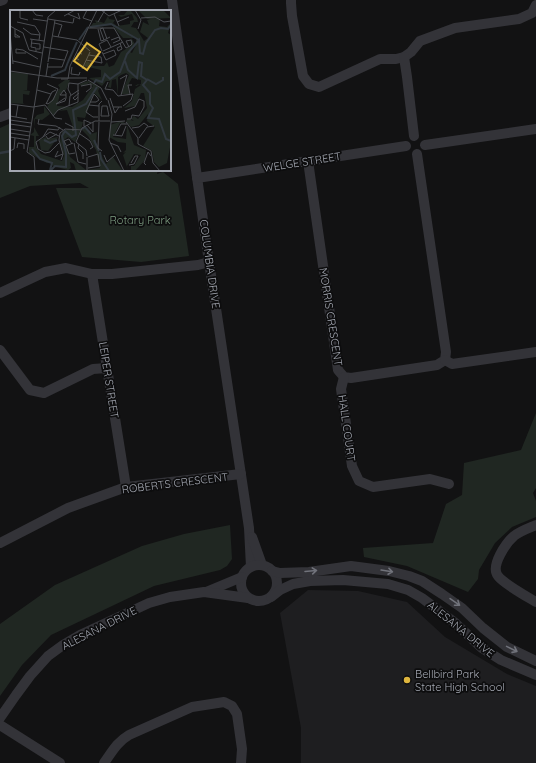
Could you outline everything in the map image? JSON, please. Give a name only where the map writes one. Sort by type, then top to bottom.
[{"type":"street","name":"COLUMBIA DRIVE","points":[[172,0],[175,55],[197,178],[241,474],[249,528],[251,567]]},
{"type":"street","points":[[291,0],[292,16],[303,76],[309,84],[318,87],[380,59],[396,59],[404,57],[411,52],[420,41],[455,28],[519,19],[532,13],[536,5]]},
{"type":"street","points":[[404,57],[414,136]]},
{"type":"street","points":[[0,118],[10,113]]},
{"type":"street","points":[[425,145],[536,129]]},
{"type":"street","points":[[414,136],[423,139],[425,145],[421,153],[412,154],[406,146],[407,141],[414,136]]},
{"type":"street","name":"WELGE STREET","points":[[197,178],[406,146]]},
{"type":"street","points":[[417,154],[446,352],[445,360],[452,364],[536,352]]},
{"type":"street","name":"MORRIS CRESCENT","points":[[308,161],[338,370],[344,377],[351,378],[437,365],[445,360]]},
{"type":"street","points":[[0,293],[45,272],[66,268],[92,274],[112,274],[198,265],[209,262]]},
{"type":"street","name":"LEIPER STREET","points":[[92,274],[126,486]]},
{"type":"street","points":[[0,350],[30,390],[44,393],[93,369],[107,368]]},
{"type":"street","name":"HALL COURT","points":[[344,377],[341,389],[352,466],[359,481],[373,487],[430,479],[449,484]]},
{"type":"street","name":"ROBERTS CRESCENT","points":[[1,540],[68,508],[126,486],[241,474]]},
{"type":"street","points":[[536,524],[514,536],[509,541],[495,566],[496,574],[504,582],[536,602]]},
{"type":"street","name":"COLUMBIA DRIVE","points":[[249,528],[262,565]]},
{"type":"street","points":[[262,565],[268,567],[276,575],[277,587],[271,597],[266,600],[260,601],[248,598],[242,590],[242,577],[246,570],[251,567],[262,565]]},
{"type":"street","name":"ALESANA DRIVE","points":[[272,571],[280,573],[310,572],[351,566],[389,570],[409,576],[422,581],[462,608],[483,628],[507,647],[536,661]]},
{"type":"street","name":"ALESANA DRIVE","points":[[0,718],[30,676],[48,656],[80,635],[149,604],[170,597],[204,592],[242,577]]},
{"type":"street","name":"ALESANA DRIVE","points":[[271,597],[280,590],[293,584],[310,581],[343,580],[388,584],[408,590],[422,598],[454,622],[482,648],[501,660],[536,675]]},
{"type":"street","name":"ALESANA DRIVE","points":[[204,592],[248,598]]},
{"type":"street","points":[[104,763],[118,743],[129,735],[192,707],[224,702],[232,706],[237,714],[242,749],[241,763]]},
{"type":"street","points":[[0,725],[60,763]]},
{"type":"shaded area","name":"Bellbird Park State High School","points":[[308,590],[358,591],[407,602],[445,637],[507,674],[536,686],[536,763],[301,763],[301,728],[280,613]]},
{"type":"green space","name":"Rotary Park","points":[[10,123],[10,171],[158,171],[157,174],[163,172],[178,184],[189,256],[141,262],[82,257],[56,188],[89,188],[80,183],[30,186],[0,198],[0,128]]},
{"type":"green space","points":[[536,413],[536,488],[533,493],[536,501],[536,517],[512,527],[495,543],[479,570],[478,579],[468,592],[407,566],[364,557],[363,548],[433,543],[446,504],[462,495],[464,463],[521,450]]},
{"type":"green space","points":[[230,525],[232,559],[227,566],[220,570],[154,586],[51,635],[22,665],[0,696],[0,624],[55,585],[142,546],[184,534]]},
{"type":"waterway","points":[[0,153],[10,151]]},
{"type":"place","name":"Bellbird Park State High School","points":[[407,680]]}]
